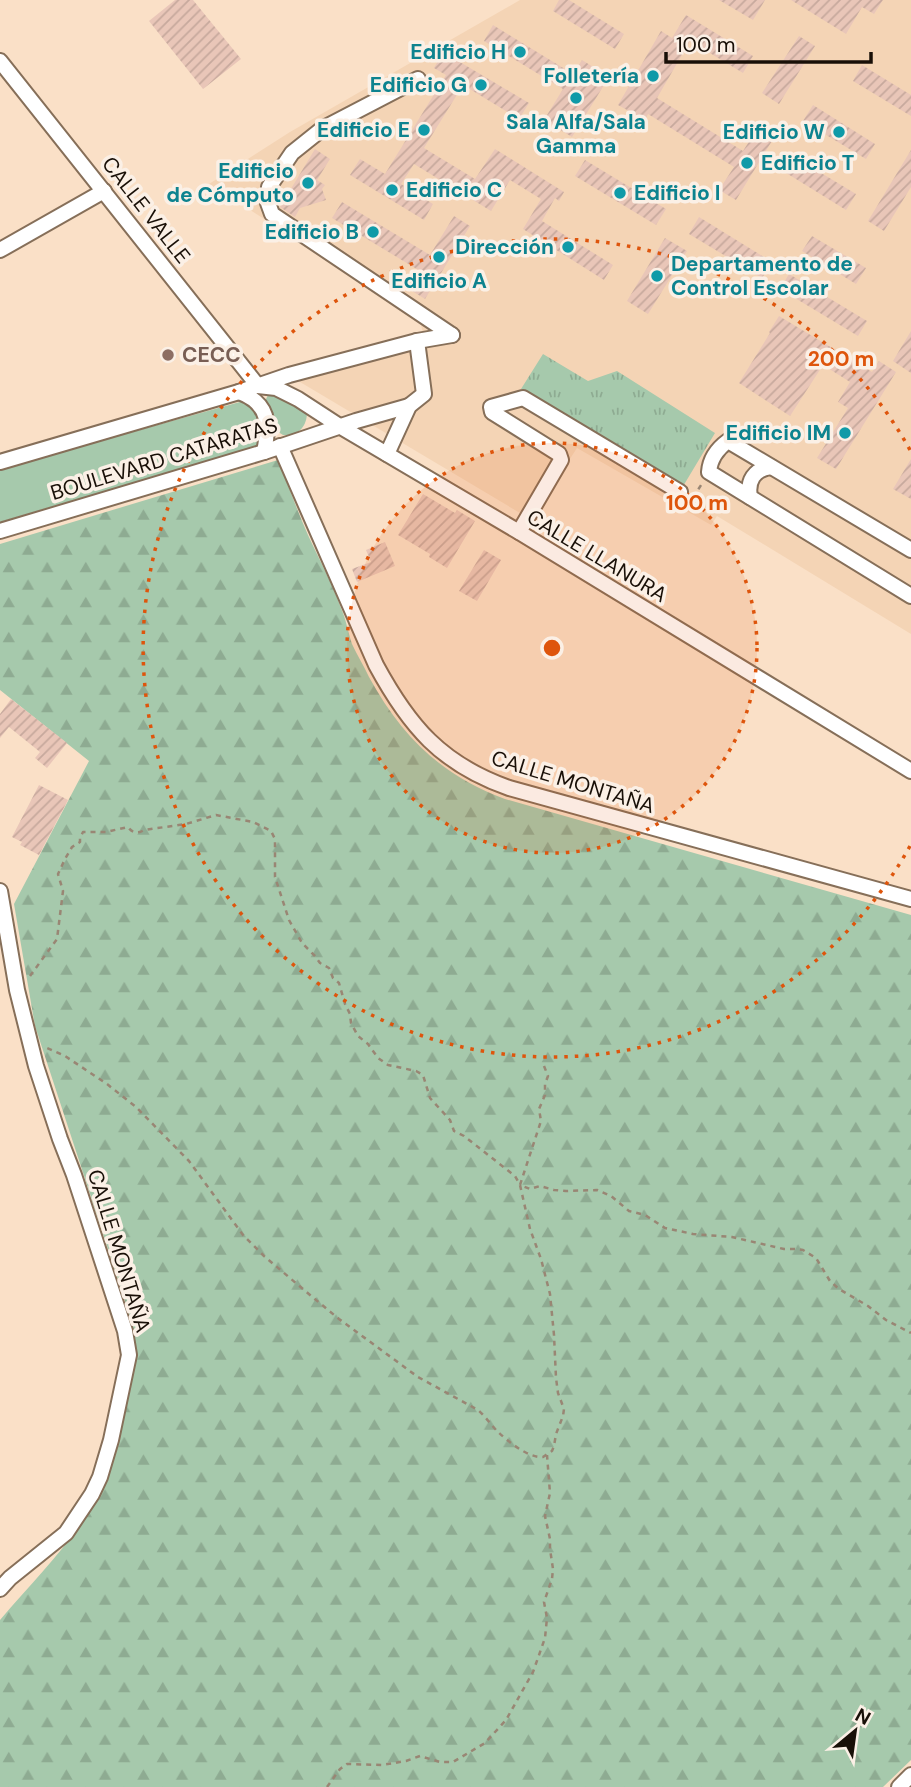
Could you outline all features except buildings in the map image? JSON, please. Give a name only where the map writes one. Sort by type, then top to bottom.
[{"type":"street","name":"CALLE VALLE","points":[[0,61],[258,386]]},
{"type":"street","name":"BOULEVARD CATARATAS","points":[[0,462],[289,375],[417,341],[452,335],[272,214],[268,203],[269,187],[292,153],[322,129],[418,79]]},
{"type":"street","points":[[0,250],[103,191]]},
{"type":"street","points":[[387,454],[409,407],[424,394],[417,341]]},
{"type":"street","name":"CALLE LLANURA","points":[[258,386],[276,388],[298,399],[911,771]]},
{"type":"street","points":[[239,392],[259,405],[267,419],[268,436],[264,452]]},
{"type":"street","points":[[519,532],[561,460],[559,454],[492,412],[491,407],[523,398],[680,492]]},
{"type":"street","name":"BOULEVARD CATARATAS","points":[[0,531],[409,407]]},
{"type":"street","points":[[911,550],[728,441],[712,460],[709,472],[911,596]]},
{"type":"street","name":"CALLE MONTAÑA","points":[[281,446],[376,665],[412,722],[449,757],[477,775],[509,788],[911,899]]},
{"type":"street","points":[[750,497],[751,478],[760,470],[771,467]]},
{"type":"street","name":"CALLE MONTAÑA","points":[[0,891],[14,977],[33,1054],[47,1103],[74,1175],[125,1331],[129,1355],[108,1450],[100,1477],[88,1501],[66,1533],[0,1589]]},
{"type":"street","points":[[899,1787],[911,1776]]},
{"type":"path","points":[[680,492],[689,497],[694,496],[709,472]]},
{"type":"path","points":[[28,978],[57,940],[63,891],[58,874],[83,832],[113,831],[128,827],[132,831],[140,832],[186,824],[216,815],[242,819],[271,831],[275,839],[275,877],[289,920],[302,943],[320,964],[329,968],[333,978],[339,983],[351,1014],[351,1023],[358,1036],[383,1062],[423,1075],[430,1098],[450,1120],[454,1131],[511,1172],[520,1185],[550,1294],[556,1378],[564,1409],[554,1446],[547,1455],[539,1458],[531,1455],[496,1430],[478,1410],[418,1377],[339,1319],[252,1245],[189,1161],[136,1107],[65,1056],[41,1045]]},
{"type":"path","points":[[520,1185],[541,1121],[539,1108],[545,1096],[548,1076],[544,1066]]},
{"type":"path","points":[[520,1185],[530,1189],[545,1186],[566,1191],[597,1190],[611,1196],[629,1211],[645,1214],[665,1228],[803,1250],[816,1258],[830,1281],[839,1289],[911,1334]]},
{"type":"path","points":[[327,1787],[347,1764],[382,1765],[420,1756],[440,1762],[453,1762],[485,1743],[506,1720],[533,1672],[545,1637],[547,1618],[544,1602],[553,1569],[545,1516],[550,1493],[547,1455]]},
{"type":"shaded area","points":[[520,0],[911,0],[911,634],[717,516],[711,525],[577,448],[535,522],[295,379],[426,345],[419,317],[209,184],[290,132]]},
{"type":"green space","points":[[543,354],[588,381],[617,371],[715,433],[682,488],[521,389]]},
{"type":"green space","points":[[271,394],[307,412],[301,430],[283,435],[272,428],[265,401]]},
{"type":"green space","points":[[247,400],[257,412],[264,444],[0,522],[0,469]]},
{"type":"green space","points":[[278,460],[337,599],[352,644],[369,677],[395,718],[425,752],[443,766],[461,778],[505,799],[911,915],[911,1760],[883,1787],[0,1787],[0,1620],[65,1545],[104,1483],[119,1442],[134,1349],[133,1329],[127,1307],[35,1026],[14,904],[89,761],[0,690],[0,544]]},
{"type":"place","name":"Edificio H","points":[[520,52]]},
{"type":"place","name":"Folletería","points":[[653,76]]},
{"type":"place","name":"Edificio G","points":[[481,85]]},
{"type":"place","name":"Sala Alfa/Sala Gamma","points":[[576,98]]},
{"type":"place","name":"Edificio E","points":[[424,130]]},
{"type":"place","name":"Edificio W","points":[[839,132]]},
{"type":"place","name":"Edificio T","points":[[747,163]]},
{"type":"place","name":"Edificio de Cómputo","points":[[308,183]]},
{"type":"place","name":"Edificio C","points":[[392,190]]},
{"type":"place","name":"Edificio I","points":[[620,193]]},
{"type":"place","name":"Edificio B","points":[[373,232]]},
{"type":"place","name":"Dirección","points":[[568,247]]},
{"type":"place","name":"Edificio A","points":[[439,257]]},
{"type":"place","name":"Departamento de Control Escolar","points":[[657,276]]},
{"type":"place","name":"CECC","points":[[168,355]]},
{"type":"place","name":"Edificio IM","points":[[845,433]]}]
